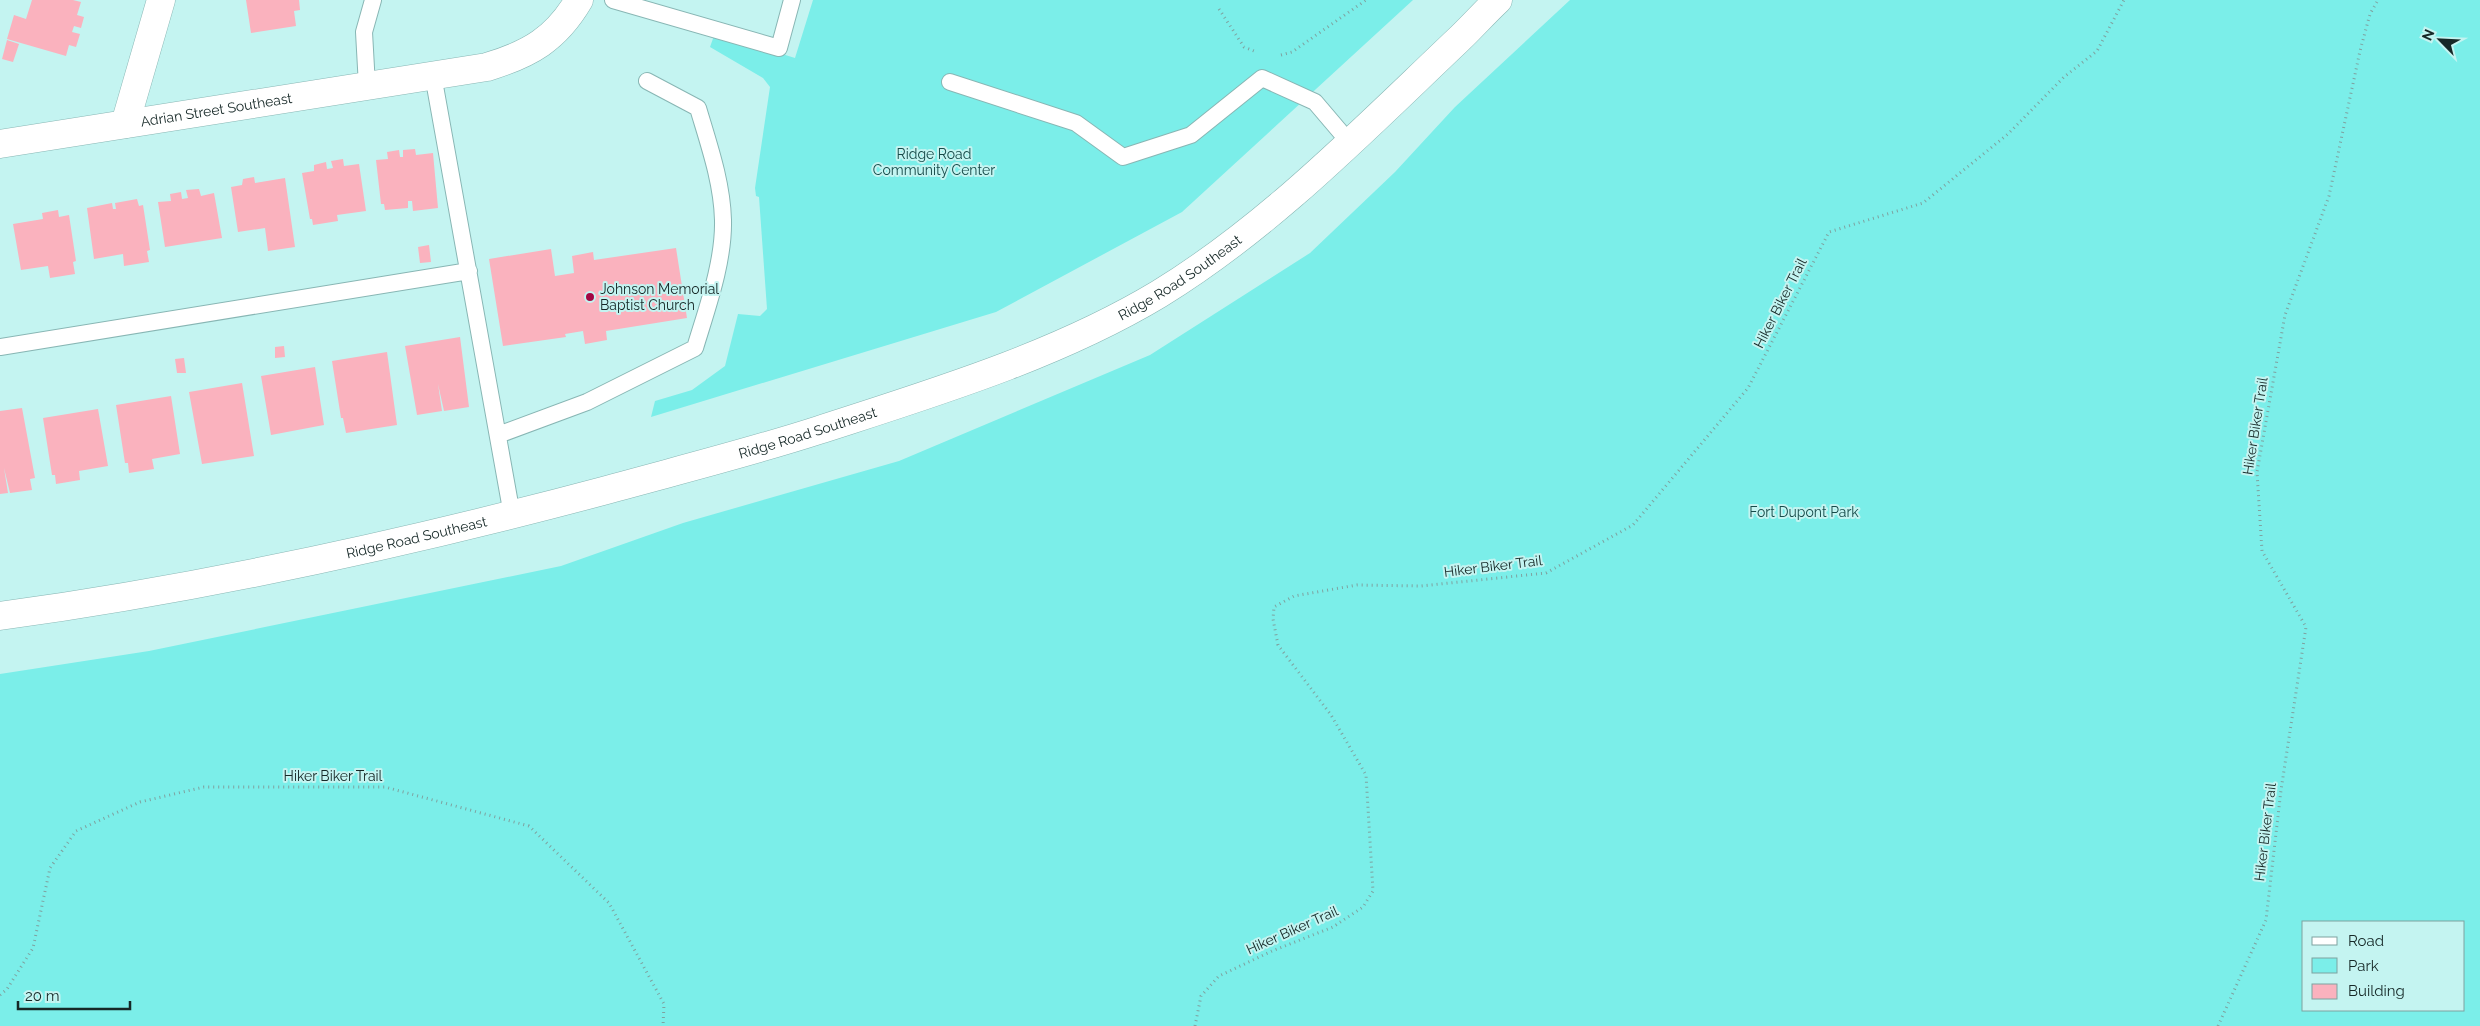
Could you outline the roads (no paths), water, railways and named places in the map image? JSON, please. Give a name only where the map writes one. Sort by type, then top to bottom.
[{"type":"main road","points":[[126,124],[161,0]]},
{"type":"main road","name":"Adrian Street Southeast","points":[[0,144],[487,67],[520,56],[550,38],[579,0]]},
{"type":"main road","name":"Ridge Road Southeast","points":[[0,616],[109,600],[261,573],[512,515],[759,449],[914,400],[1060,343],[1119,316],[1199,268],[1240,238],[1349,142],[1498,0]]},
{"type":"lane","points":[[367,86],[364,32],[374,0]]},
{"type":"lane","points":[[613,0],[779,48],[792,0]]},
{"type":"lane","points":[[433,75],[512,515]]},
{"type":"lane","points":[[950,82],[1076,124],[1123,158],[1192,134],[1262,78],[1315,102],[1349,142]]},
{"type":"lane","points":[[498,435],[587,402],[695,348],[716,278],[724,222],[719,181],[698,108],[647,81]]},
{"type":"lane","points":[[0,347],[469,271]]},
{"type":"place","name":"Johnson Memorial Baptist Church","points":[[590,297]]},
{"type":"park label","name":"Ridge Road Community Center","points":[[934,162]]},
{"type":"park label","name":"Fort Dupont Park","points":[[1804,512]]}]
